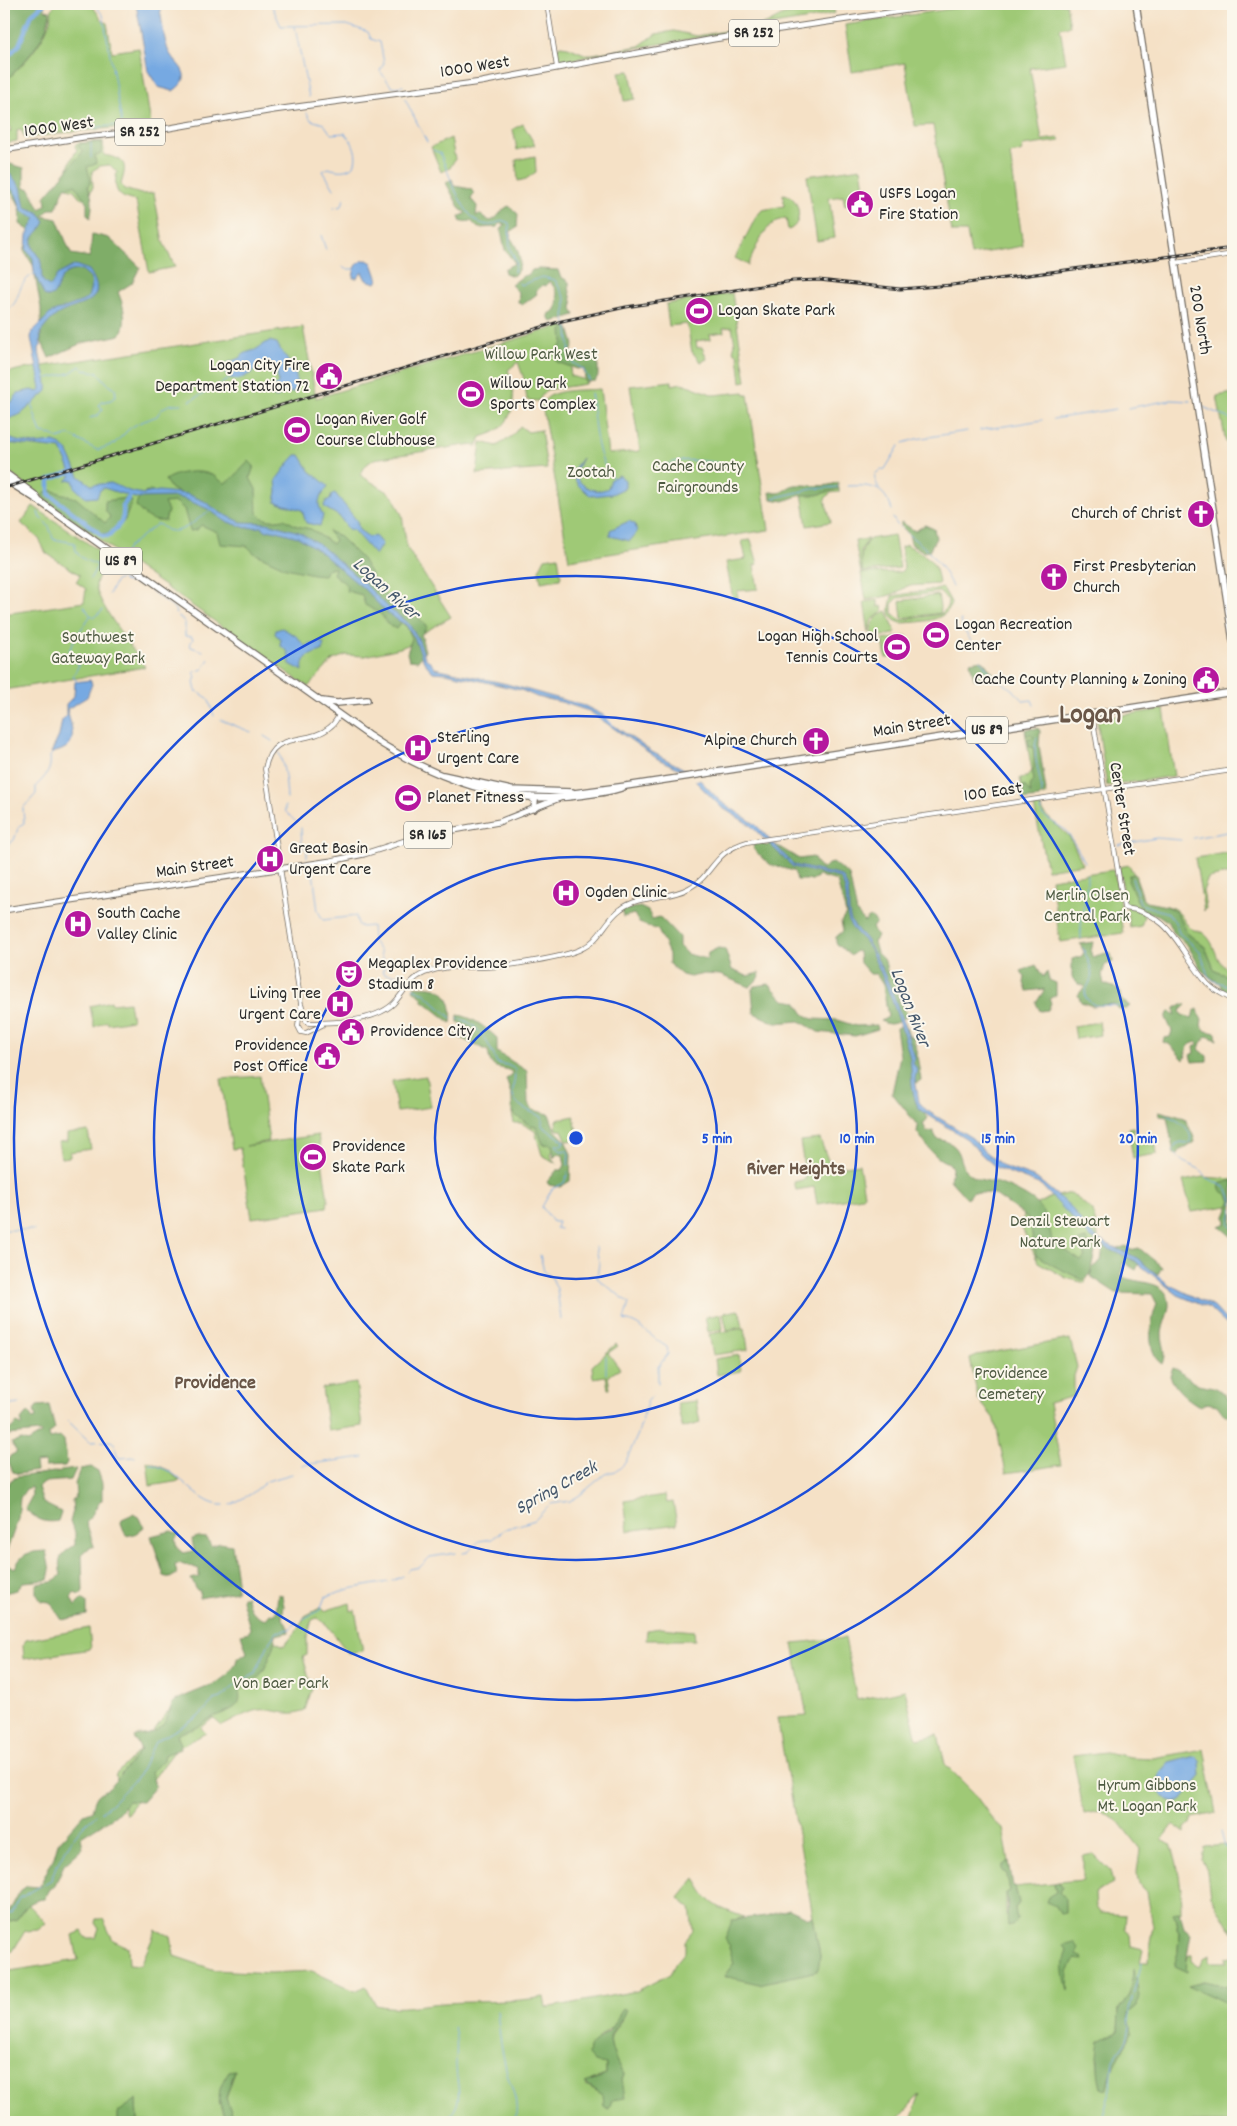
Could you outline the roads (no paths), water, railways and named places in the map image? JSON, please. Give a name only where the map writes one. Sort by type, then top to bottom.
[{"type":"highway","name":"200 North","points":[[1136,4],[1233,641]]},
{"type":"highway","name":"US 89","points":[[4,472],[35,495],[39,501]]},
{"type":"highway","name":"US 89","points":[[4,479],[39,501],[339,715],[401,756],[449,779],[486,790],[531,797],[561,798]]},
{"type":"highway","name":"Main Street","points":[[561,798],[574,792],[626,786],[1233,692]]},
{"type":"highway","points":[[318,700],[337,703],[367,700]]},
{"type":"highway","name":"US 89","points":[[442,775],[511,790],[574,792]]},
{"type":"highway","name":"Main Street","points":[[561,798],[616,791],[626,786]]},
{"type":"highway","points":[[531,797],[535,801],[534,809]]},
{"type":"main road","points":[[547,4],[557,68]]},
{"type":"main road","name":"1000 West","points":[[5,150],[84,137],[164,129],[274,110],[481,82],[714,39],[948,4]]},
{"type":"main road","points":[[1175,263],[1233,254]]},
{"type":"main road","name":"Center Street","points":[[1092,714],[1124,908],[1137,910],[1163,923],[1208,984],[1233,1000]]},
{"type":"main road","points":[[324,1024],[306,1033],[301,1032],[298,1028],[301,1004],[266,778],[267,762],[273,750],[286,741],[326,730],[339,715]]},
{"type":"main road","name":"100 East","points":[[324,1024],[377,1014],[392,1005],[413,979],[436,969],[463,965],[492,967],[565,955],[580,950],[592,943],[614,914],[623,907],[635,902],[690,888],[700,881],[722,853],[740,844],[757,840],[1104,791],[1233,770]]},
{"type":"main road","name":"Main Street","points":[[4,910],[280,870],[364,854],[421,836],[493,824],[561,798]]},
{"type":"main road","points":[[301,1004],[310,1030]]},
{"type":"main road","points":[[300,1022],[324,1024]]},
{"type":"water","points":[[136,4],[159,4],[168,50],[184,75],[184,80],[173,91],[158,87],[148,71]]},
{"type":"water","points":[[4,167],[21,187],[25,207],[38,212],[45,221],[32,241],[33,249],[40,259],[44,282],[51,286],[57,275],[75,265],[89,270],[97,289],[91,300],[57,315],[40,333],[41,346],[39,354],[47,380],[47,391],[21,414],[8,419],[4,427],[4,405],[13,401],[18,393],[31,390],[39,392],[41,388],[31,338],[32,332],[51,313],[83,301],[88,297],[92,283],[89,276],[82,270],[74,270],[62,277],[53,295],[49,297],[44,295],[34,272],[33,258],[26,250],[27,235],[36,218],[22,211],[16,194],[4,180]]},
{"type":"water","points":[[363,260],[372,263],[378,280],[376,283],[366,280],[362,272],[357,278],[353,278],[358,264]]},
{"type":"water","points":[[269,341],[277,343],[292,366],[297,378],[294,392],[285,393],[276,398],[270,393],[270,389],[278,384],[277,371],[270,363],[257,368],[241,379],[230,377],[224,372],[225,364]]},
{"type":"water","points":[[4,433],[6,437],[17,441],[34,444],[54,442],[61,445],[67,450],[79,476],[91,485],[111,483],[129,491],[143,494],[159,491],[187,494],[204,501],[221,513],[241,522],[267,523],[299,532],[319,544],[409,624],[418,638],[425,657],[435,668],[507,684],[585,706],[603,715],[613,725],[652,752],[690,772],[686,772],[658,759],[589,711],[537,697],[521,690],[446,673],[433,672],[424,662],[414,637],[406,625],[388,614],[364,589],[318,550],[298,537],[273,530],[267,531],[261,527],[246,528],[225,521],[208,509],[175,497],[135,498],[104,488],[100,490],[97,497],[86,498],[75,488],[73,480],[66,481],[70,477],[70,470],[61,449],[6,443],[4,441]]},
{"type":"water","points":[[296,455],[300,455],[310,471],[328,486],[319,503],[323,515],[320,526],[306,523],[302,510],[275,502],[276,480]]},
{"type":"water","points":[[582,458],[574,474],[584,486],[593,490],[603,490],[608,488],[611,479],[619,475],[625,480],[625,488],[612,494],[591,496],[578,485],[571,473]]},
{"type":"water","points":[[335,493],[357,521],[359,530],[369,537],[375,536],[382,544],[375,555],[353,530],[348,529],[339,516],[325,508],[324,505],[327,500],[330,500],[332,494]]},
{"type":"water","points":[[629,521],[635,524],[637,532],[630,541],[610,536],[610,530]]},
{"type":"water","points":[[282,628],[296,636],[305,646],[320,642],[324,644],[322,651],[307,657],[303,663],[303,671],[290,664],[288,652],[280,645],[281,639],[275,634],[276,630]]},
{"type":"water","points":[[90,680],[92,684],[87,697],[67,709],[72,732],[70,743],[60,751],[51,753],[59,736],[62,720],[66,716],[66,704],[74,696],[75,682]]},
{"type":"water","points":[[700,780],[720,801],[755,824],[794,865],[842,876],[848,889],[849,912],[852,923],[875,954],[900,1013],[915,1058],[913,1063],[917,1069],[915,1079],[919,1102],[926,1110],[972,1138],[984,1151],[1004,1167],[1036,1178],[1070,1206],[1086,1228],[1101,1241],[1137,1258],[1168,1284],[1214,1307],[1233,1328],[1233,1336],[1229,1327],[1209,1308],[1178,1295],[1135,1261],[1107,1248],[1090,1237],[1041,1185],[997,1168],[967,1139],[920,1110],[914,1095],[908,1050],[895,1010],[866,943],[850,925],[845,889],[840,878],[793,867],[750,825],[721,807],[695,781]]},
{"type":"water","points":[[1195,1756],[1200,1761],[1201,1776],[1181,1801],[1173,1801],[1161,1795],[1157,1788],[1160,1773],[1169,1763]]},
{"type":"waterway","name":"Logan River","points":[[4,60],[19,45],[32,14],[44,4]]},
{"type":"waterway","points":[[89,128],[120,125],[122,123],[103,15],[94,4]]},
{"type":"waterway","points":[[271,4],[281,26],[347,25],[368,32],[371,39],[380,42],[384,63],[380,71],[392,87],[403,86]]},
{"type":"waterway","points":[[295,27],[309,97]]},
{"type":"waterway","points":[[405,99],[427,142]]},
{"type":"waterway","points":[[307,113],[311,120],[324,124],[331,134],[345,133],[354,148],[356,157],[354,166],[344,170],[328,168],[323,171],[334,189]]},
{"type":"waterway","points":[[91,143],[91,158]]},
{"type":"waterway","points":[[433,150],[440,153],[458,196],[471,216],[479,222],[488,225],[502,220],[509,223],[510,249],[516,262],[514,272]]},
{"type":"waterway","points":[[334,208],[342,206],[344,198]]},
{"type":"waterway","points":[[321,235],[326,250]]},
{"type":"waterway","points":[[343,267],[345,269],[355,269]]},
{"type":"waterway","points":[[9,308],[16,301],[24,282],[36,273]]},
{"type":"waterway","points":[[519,283],[521,285],[542,277],[555,280],[565,298],[564,316],[568,330],[570,355],[573,363],[583,369],[590,381]]},
{"type":"waterway","points":[[48,378],[70,373],[80,366],[83,370],[97,372],[108,384]]},
{"type":"waterway","points":[[190,401],[231,378]]},
{"type":"waterway","points":[[90,418],[98,415],[103,409],[99,405],[101,402],[111,400],[116,396],[115,389],[109,385]]},
{"type":"waterway","points":[[591,393],[599,449],[602,460],[613,478]]},
{"type":"waterway","points":[[1128,408],[1171,400],[1190,401]]},
{"type":"waterway","points":[[33,402],[32,407],[41,433],[53,435],[58,439],[69,435],[97,450],[114,444],[137,424]]},
{"type":"waterway","points":[[139,423],[157,416],[167,406],[182,404]]},
{"type":"waterway","points":[[1203,407],[1233,420]]},
{"type":"waterway","points":[[1053,419],[1116,409]]},
{"type":"waterway","points":[[980,430],[1042,420]]},
{"type":"waterway","points":[[903,443],[916,439],[967,431]]},
{"type":"waterway","points":[[879,488],[875,476],[878,472],[885,469],[899,446]]},
{"type":"waterway","points":[[660,467],[679,461],[693,460],[730,465],[742,471]]},
{"type":"waterway","name":"Logan River","points":[[73,471],[49,480],[49,494],[103,536],[109,536],[116,529],[123,515],[123,506],[131,494]]},
{"type":"waterway","points":[[848,486],[864,486],[876,489],[885,496],[892,510]]},
{"type":"waterway","points":[[773,498],[812,489],[838,487]]},
{"type":"waterway","name":"Spring Creek","points":[[125,553],[128,547],[157,524],[167,530],[179,530],[211,510]]},
{"type":"waterway","points":[[38,512],[40,518],[49,527],[53,539],[75,543],[75,548],[79,555],[98,565],[90,579]]},
{"type":"waterway","points":[[893,518],[901,529],[924,547],[933,557],[943,569],[952,587]]},
{"type":"waterway","name":"Spring Creek","points":[[122,569],[123,581],[145,586],[175,609],[176,614],[185,622],[185,636],[192,637],[191,647],[203,651]]},
{"type":"waterway","points":[[109,594],[116,581],[120,579]]},
{"type":"waterway","points":[[84,606],[90,615]]},
{"type":"waterway","points":[[77,682],[73,676],[79,665],[73,660],[69,651],[75,638],[91,615],[94,617],[103,610]]},
{"type":"waterway","points":[[961,620],[963,629],[972,642]]},
{"type":"waterway","name":"Spring Creek","points":[[209,659],[203,669],[194,672],[196,677],[194,682],[196,691],[208,698],[214,716]]},
{"type":"waterway","points":[[981,660],[995,677],[1024,701],[1032,700],[1034,705]]},
{"type":"waterway","name":"Spring Creek","points":[[221,720],[251,732]]},
{"type":"waterway","name":"Spring Creek","points":[[264,736],[272,741]]},
{"type":"waterway","points":[[1037,737],[1035,751],[1042,794]]},
{"type":"waterway","points":[[4,848],[14,840],[19,826],[24,823],[23,808],[36,794],[36,786],[48,772],[50,756],[53,753]]},
{"type":"waterway","name":"Spring Creek","points":[[279,753],[286,781],[287,799]]},
{"type":"waterway","name":"Spring Creek","points":[[285,806],[285,811],[296,822]]},
{"type":"waterway","points":[[1041,807],[1042,815],[1067,831],[1085,862]]},
{"type":"waterway","name":"Spring Creek","points":[[301,828],[302,847],[307,850],[307,857]]},
{"type":"waterway","points":[[1193,838],[1233,831]]},
{"type":"waterway","points":[[1118,845],[1156,838],[1181,840]]},
{"type":"waterway","name":"Spring Creek","points":[[313,871],[318,911],[323,920],[356,916],[358,925],[362,927],[372,926],[373,941],[380,951],[381,958],[387,962],[382,972],[398,975],[403,980]]},
{"type":"waterway","points":[[1081,939],[1081,922],[1087,874]]},
{"type":"waterway","points":[[1132,877],[1140,904],[1168,913],[1175,922],[1179,933],[1200,951],[1208,976],[1214,981],[1233,987]]},
{"type":"waterway","points":[[1083,948],[1091,970],[1091,980],[1085,990],[1086,998],[1094,1005],[1125,1006]]},
{"type":"waterway","name":"Spring Creek","points":[[413,988],[424,993],[451,1018]]},
{"type":"waterway","name":"Spring Creek","points":[[458,1019],[471,1024],[477,1029],[487,1042],[497,1063],[515,1069],[513,1095],[515,1099],[522,1107],[542,1117],[542,1126],[564,1141],[562,1145],[556,1145],[561,1151],[567,1150],[569,1154],[568,1165]]},
{"type":"waterway","points":[[1165,1114],[1178,1121],[1189,1131],[1191,1142],[1188,1144],[1182,1142],[1176,1144],[1173,1150],[1176,1155],[1183,1161],[1201,1170],[1204,1176],[1228,1189],[1233,1204]]},
{"type":"waterway","name":"Spring Creek","points":[[560,1229],[556,1228],[558,1222],[553,1222],[542,1207],[552,1189],[564,1183],[568,1172]]},
{"type":"waterway","points":[[1233,1208],[1229,1224],[1233,1227]]},
{"type":"waterway","points":[[4,1230],[34,1230]]},
{"type":"waterway","name":"Spring Creek","points":[[596,1247],[599,1263],[597,1278],[629,1303],[624,1320],[641,1327],[667,1347],[668,1354],[658,1367],[658,1384]]},
{"type":"waterway","points":[[540,1255],[544,1271],[552,1278],[557,1289],[561,1319]]},
{"type":"waterway","points":[[606,1356],[606,1374]]},
{"type":"waterway","name":"Spring Creek","points":[[463,1553],[468,1552],[479,1541],[492,1539],[505,1529],[535,1520],[550,1504],[570,1501],[605,1474],[618,1470],[625,1463],[638,1434],[647,1402],[652,1396]]},
{"type":"waterway","points":[[4,1406],[19,1404]]},
{"type":"waterway","points":[[67,1420],[90,1442],[111,1441],[115,1444],[117,1456],[120,1458],[135,1457]]},
{"type":"waterway","points":[[302,1465],[364,1457]]},
{"type":"waterway","points":[[150,1464],[172,1473],[197,1494],[210,1502],[224,1505]]},
{"type":"waterway","points":[[230,1505],[251,1494],[267,1481],[292,1474]]},
{"type":"waterway","name":"Spring Creek","points":[[407,1572],[410,1569],[420,1567],[430,1557],[456,1553]]},
{"type":"waterway","name":"Spring Creek","points":[[392,1581],[403,1576]]},
{"type":"waterway","name":"Spring Creek","points":[[303,1619],[320,1610],[325,1597],[348,1589],[388,1582]]},
{"type":"waterway","name":"Spring Creek","points":[[101,1812],[139,1775],[155,1742],[198,1717],[214,1700],[221,1698],[238,1683],[255,1674],[270,1641],[277,1632],[290,1629],[297,1621]]},
{"type":"waterway","name":"Spring Creek","points":[[4,1915],[12,1913],[20,1898],[51,1880],[58,1863],[75,1835],[96,1815]]},
{"type":"waterway","points":[[1221,1832],[1225,1847],[1233,1854]]},
{"type":"waterway","points":[[1101,2122],[1111,2089],[1113,2059],[1127,2040],[1130,2028],[1129,2009],[1142,1962]]},
{"type":"waterway","points":[[497,2011],[507,2073],[516,2102],[515,2122]]},
{"type":"waterway","points":[[443,2122],[455,2109],[459,2096],[454,2027]]},
{"type":"railway","points":[[4,488],[562,321],[626,307],[793,281],[819,280],[900,289],[952,285],[1233,248]]},
{"type":"place","name":"USFS Logan Fire Station","points":[[860,204]]},
{"type":"place","name":"Logan Skate Park","points":[[699,311]]},
{"type":"place","name":"Logan City Fire Department Station 72","points":[[329,376]]},
{"type":"place","name":"Willow Park Sports Complex","points":[[471,394]]},
{"type":"place","name":"Logan River Golf Course Clubhouse","points":[[297,430]]},
{"type":"place","name":"Church of Christ","points":[[1201,514]]},
{"type":"place","name":"First Presbyterian Church","points":[[1054,577]]},
{"type":"place","name":"Logan Recreation Center","points":[[936,635]]},
{"type":"place","name":"Logan High School Tennis Courts","points":[[897,647]]},
{"type":"place","name":"Cache County Planning & Zoning","points":[[1206,680]]},
{"type":"place","name":"Alpine Church","points":[[816,741]]},
{"type":"place","name":"Sterling Urgent Care","points":[[418,748]]},
{"type":"place","name":"Planet Fitness","points":[[408,798]]},
{"type":"place","name":"Great Basin Urgent Care","points":[[270,859]]},
{"type":"place","name":"Ogden Clinic","points":[[566,893]]},
{"type":"place","name":"South Cache Valley Clinic","points":[[78,924]]},
{"type":"place","name":"Megaplex Providence Stadium 8","points":[[349,974]]},
{"type":"place","name":"Living Tree Urgent Care","points":[[340,1004]]},
{"type":"place","name":"Providence City","points":[[351,1032]]},
{"type":"place","name":"Providence Post Office","points":[[327,1056]]},
{"type":"place","name":"Providence Skate Park","points":[[313,1157]]},
{"type":"district","name":"Logan","points":[[1090,717]]},
{"type":"district","name":"River Heights","points":[[796,1170]]},
{"type":"district","name":"Providence","points":[[215,1384]]},
{"type":"park label","name":"Willow Park West","points":[[541,355]]},
{"type":"park label","name":"Zootah","points":[[591,473]]},
{"type":"park label","name":"Cache County Fairgrounds","points":[[698,477]]},
{"type":"park label","name":"Southwest Gateway Park","points":[[98,648]]},
{"type":"park label","name":"Merlin Olsen Central Park","points":[[1087,906]]},
{"type":"park label","name":"Denzil Stewart Nature Park","points":[[1060,1232]]},
{"type":"park label","name":"Providence Cemetery","points":[[1011,1384]]},
{"type":"park label","name":"Von Baer Park","points":[[281,1684]]},
{"type":"park label","name":"Hyrum Gibbons Mt. Logan Park","points":[[1147,1796]]}]
